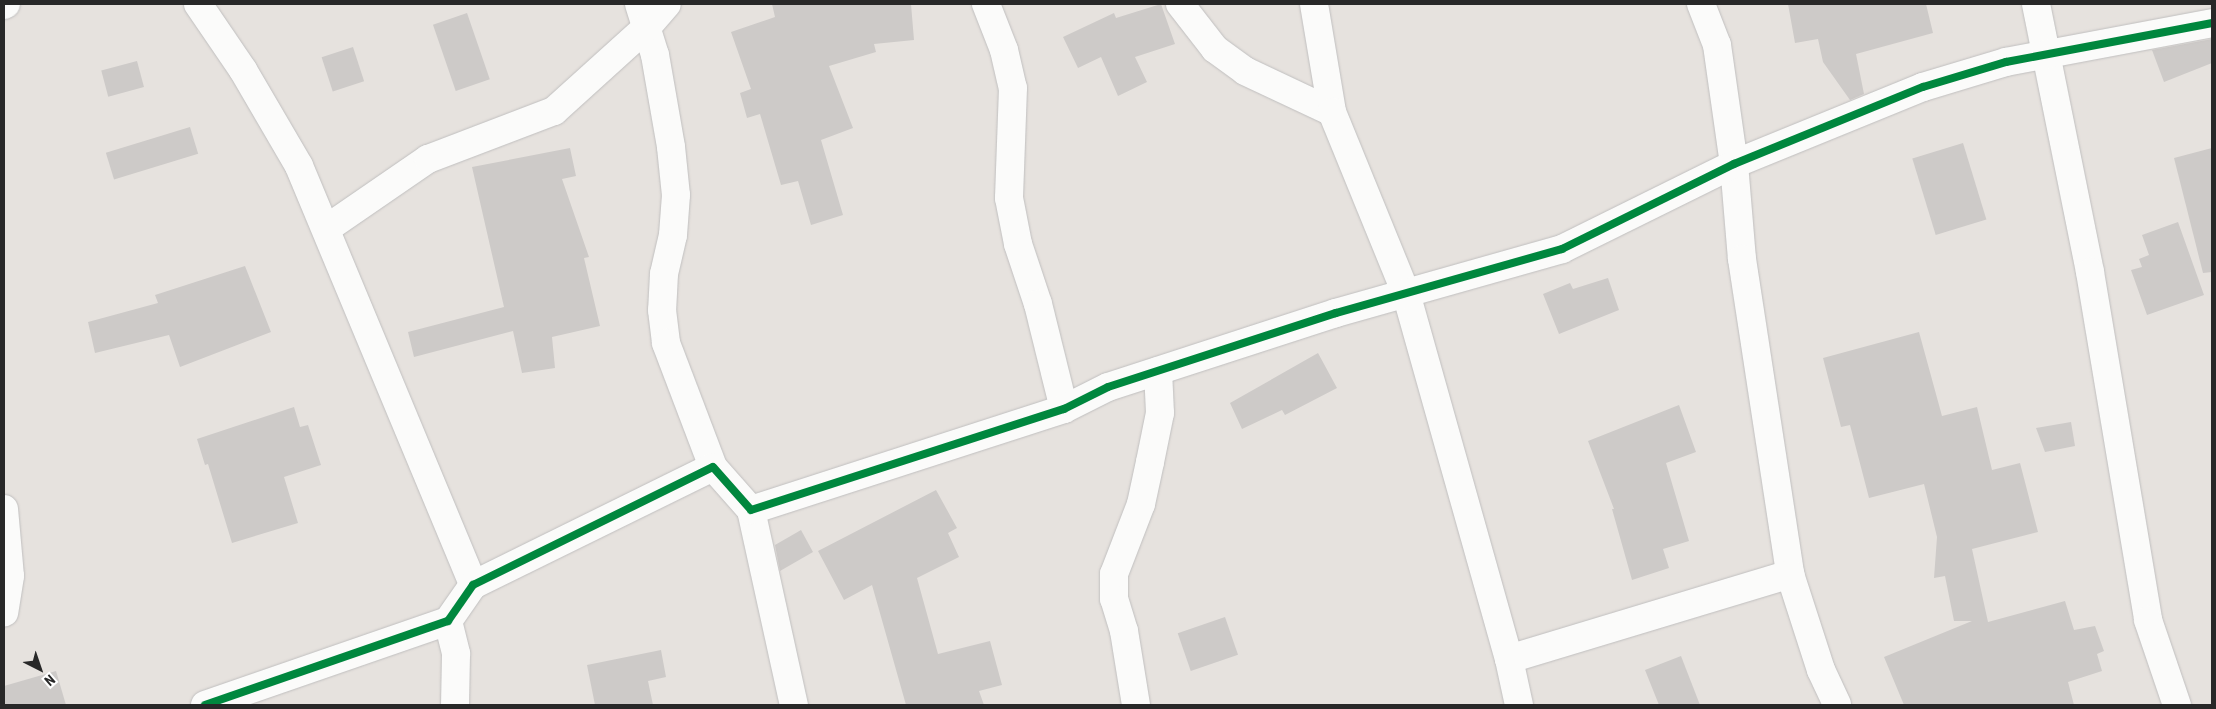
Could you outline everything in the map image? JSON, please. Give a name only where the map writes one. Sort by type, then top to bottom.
[{"type":"street","points":[[198,4],[279,129],[299,166],[474,585]]},
{"type":"street","points":[[326,229],[428,160],[554,111],[643,16],[667,4]]},
{"type":"street","points":[[986,4],[1004,50],[1012,88],[1009,198],[1018,244],[1038,304],[1064,409]]},
{"type":"street","points":[[1180,4],[1215,49],[1245,71],[1332,112]]},
{"type":"street","points":[[1314,4],[1332,112],[1406,293],[1509,659],[1519,705]]},
{"type":"street","points":[[1701,4],[1717,45],[1734,164],[1742,259],[1783,511],[1790,574],[1815,653],[1837,705]]},
{"type":"street","points":[[2036,4],[2048,54],[2090,272],[2148,620],[2177,705]]},
{"type":"street","points":[[643,16],[671,147],[676,196],[673,235],[664,274],[662,310],[666,343],[713,468],[751,510],[794,705]]},
{"type":"street","points":[[751,510],[1064,409],[1108,387],[1406,293],[1562,249],[1734,164],[1924,87],[2006,62],[2212,23]]},
{"type":"street","points":[[1136,705],[1124,630],[1114,599],[1114,574],[1141,504],[1160,414],[1158,371]]},
{"type":"street","points":[[206,705],[448,621],[474,585],[713,468]]},
{"type":"street","points":[[4,509],[10,576],[4,613]]},
{"type":"street","points":[[1509,659],[1790,574]]},
{"type":"street","points":[[448,621],[456,654],[455,705]]},
{"type":"building","points":[[772,4],[911,4],[914,40],[874,44],[876,52],[829,66],[853,128],[821,140],[843,215],[811,225],[798,181],[781,185],[760,114],[747,118],[740,93],[751,89],[731,32],[775,17]]},
{"type":"building","points":[[1161,4],[1175,44],[1135,57],[1147,82],[1118,96],[1101,57],[1078,68],[1063,37],[1114,13],[1116,18]]},
{"type":"building","points":[[1788,4],[1926,4],[1933,33],[1856,54],[1864,94],[1850,100],[1823,62],[1818,39],[1795,43]]},
{"type":"building","points":[[467,13],[490,79],[456,91],[433,25]]},
{"type":"building","points":[[2212,39],[2212,63],[2164,82],[2152,50]]},
{"type":"building","points":[[353,47],[364,81],[333,91],[322,57]]},
{"type":"building","points":[[137,61],[144,87],[108,97],[101,71]]},
{"type":"building","points":[[190,127],[198,154],[114,180],[106,153]]},
{"type":"building","points":[[1963,143],[1986,220],[1936,235],[1912,158]]},
{"type":"building","points":[[570,148],[576,176],[562,179],[589,257],[584,258],[600,326],[552,337],[555,368],[522,373],[513,331],[414,357],[408,332],[504,307],[472,167]]},
{"type":"building","points":[[2212,148],[2212,272],[2203,273],[2174,158]]},
{"type":"building","points":[[2178,222],[2204,295],[2147,315],[2131,270],[2142,267],[2139,259],[2149,255],[2142,235]]},
{"type":"building","points":[[245,266],[271,332],[180,367],[169,335],[95,353],[88,322],[158,303],[155,295]]},
{"type":"building","points":[[1608,278],[1619,310],[1559,334],[1543,294],[1570,283],[1573,289]]},
{"type":"building","points":[[1919,332],[1942,416],[1977,407],[1992,470],[2020,463],[2038,532],[1972,549],[1988,622],[2065,601],[2074,630],[2095,626],[2104,651],[2097,654],[2102,671],[2068,682],[2074,705],[1904,705],[1884,657],[1972,621],[1954,621],[1945,576],[1934,578],[1937,537],[1924,484],[1869,498],[1850,425],[1841,427],[1823,358]]},
{"type":"building","points":[[1318,353],[1337,388],[1285,415],[1282,410],[1242,429],[1230,403]]},
{"type":"building","points":[[1679,405],[1696,452],[1666,463],[1689,541],[1663,549],[1669,568],[1632,580],[1612,509],[1614,509],[1588,441]]},
{"type":"building","points":[[294,407],[300,427],[308,425],[321,465],[284,477],[298,523],[232,543],[208,464],[205,465],[197,439]]},
{"type":"building","points":[[2071,422],[2075,446],[2045,452],[2036,428]]},
{"type":"building","points":[[936,490],[957,528],[948,533],[959,557],[917,578],[938,654],[990,641],[1002,685],[979,691],[984,705],[906,705],[872,585],[844,600],[818,551]]},
{"type":"building","points":[[801,530],[813,552],[780,571],[775,545]]},
{"type":"building","points":[[1225,617],[1238,655],[1191,671],[1178,633]]},
{"type":"building","points":[[661,650],[666,677],[648,681],[653,705],[595,705],[587,665]]},
{"type":"building","points":[[1681,656],[1700,705],[1659,705],[1645,670]]},
{"type":"building","points":[[56,671],[66,705],[4,705],[4,686]]},
{"type":"cycle path","points":[[205,705],[448,621],[473,585],[713,467],[751,510],[1064,409],[1108,387],[1336,313],[1562,249],[1734,164],[1923,87],[2006,62],[2212,23]]}]
